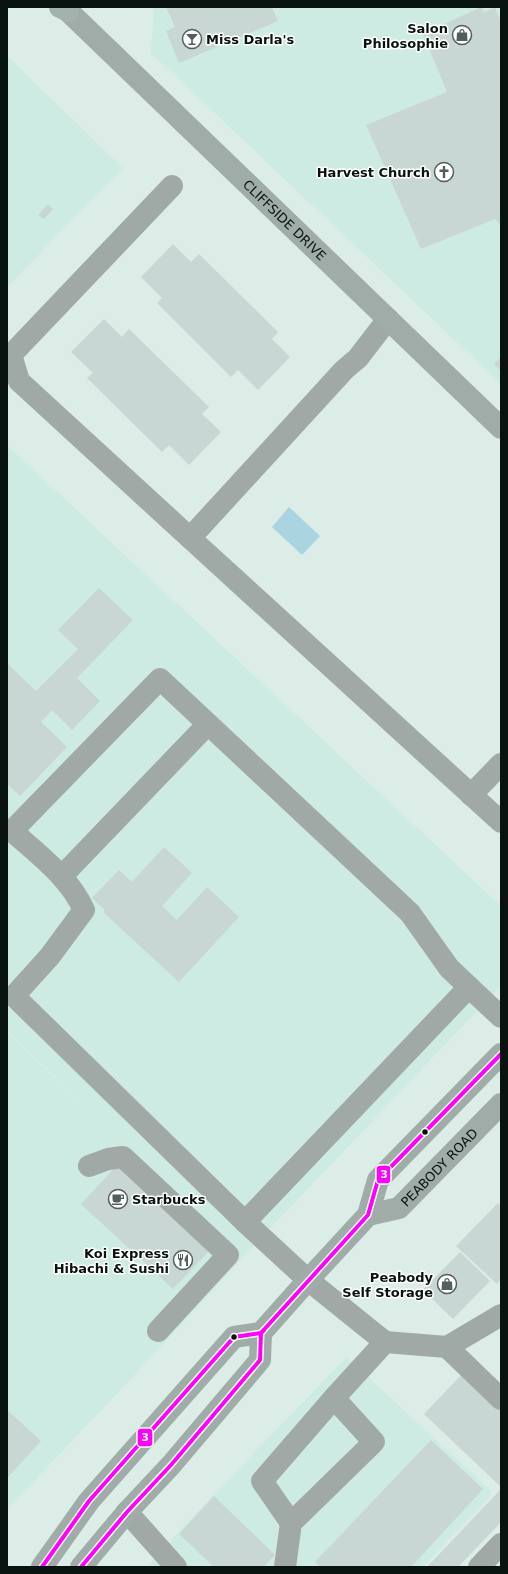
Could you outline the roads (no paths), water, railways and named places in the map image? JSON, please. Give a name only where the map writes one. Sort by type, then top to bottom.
[{"type":"main road","name":"CLIFFSIDE DRIVE","points":[[64,8],[501,428]]},
{"type":"main road","points":[[81,1567],[127,1512],[171,1465],[260,1360],[261,1333],[368,1215],[378,1180],[501,1054]]},
{"type":"main road","name":"PEABODY ROAD","points":[[368,1215],[399,1208],[501,1104]]},
{"type":"main road","points":[[42,1567],[89,1501],[234,1337],[261,1333]]},
{"type":"lane","points":[[172,186],[11,355],[18,381],[501,822]]},
{"type":"lane","points":[[190,538],[344,370],[358,358],[388,319]]},
{"type":"lane","points":[[501,1017],[449,968],[410,913],[160,678],[12,831],[62,876],[77,894],[84,910],[50,956],[14,996],[245,1222],[308,1280],[385,1342],[447,1347],[501,1315]]},
{"type":"lane","points":[[62,876],[208,724]]},
{"type":"lane","points":[[471,795],[501,764]]},
{"type":"lane","points":[[245,1222],[469,988]]},
{"type":"lane","points":[[89,1166],[108,1159],[123,1156],[228,1255],[158,1331]]},
{"type":"lane","points":[[291,1523],[262,1481],[385,1342]]},
{"type":"lane","points":[[447,1347],[501,1399]]},
{"type":"lane","points":[[285,1567],[291,1523],[374,1442],[334,1398]]},
{"type":"lane","points":[[127,1512],[176,1567]]},
{"type":"lane","points":[[479,1567],[501,1544]]},
{"type":"water","points":[[289,507],[320,536],[302,555],[272,527]]},
{"type":"place","name":"Salon Philosophie","points":[[462,35]]},
{"type":"place","name":"Miss Darla's","points":[[192,39]]},
{"type":"place","name":"Harvest Church","points":[[444,172]]},
{"type":"place","name":"Starbucks","points":[[118,1199]]},
{"type":"place","name":"Koi Express Hibachi & Sushi","points":[[183,1260]]},
{"type":"place","name":"Peabody Self Storage","points":[[447,1284]]}]
